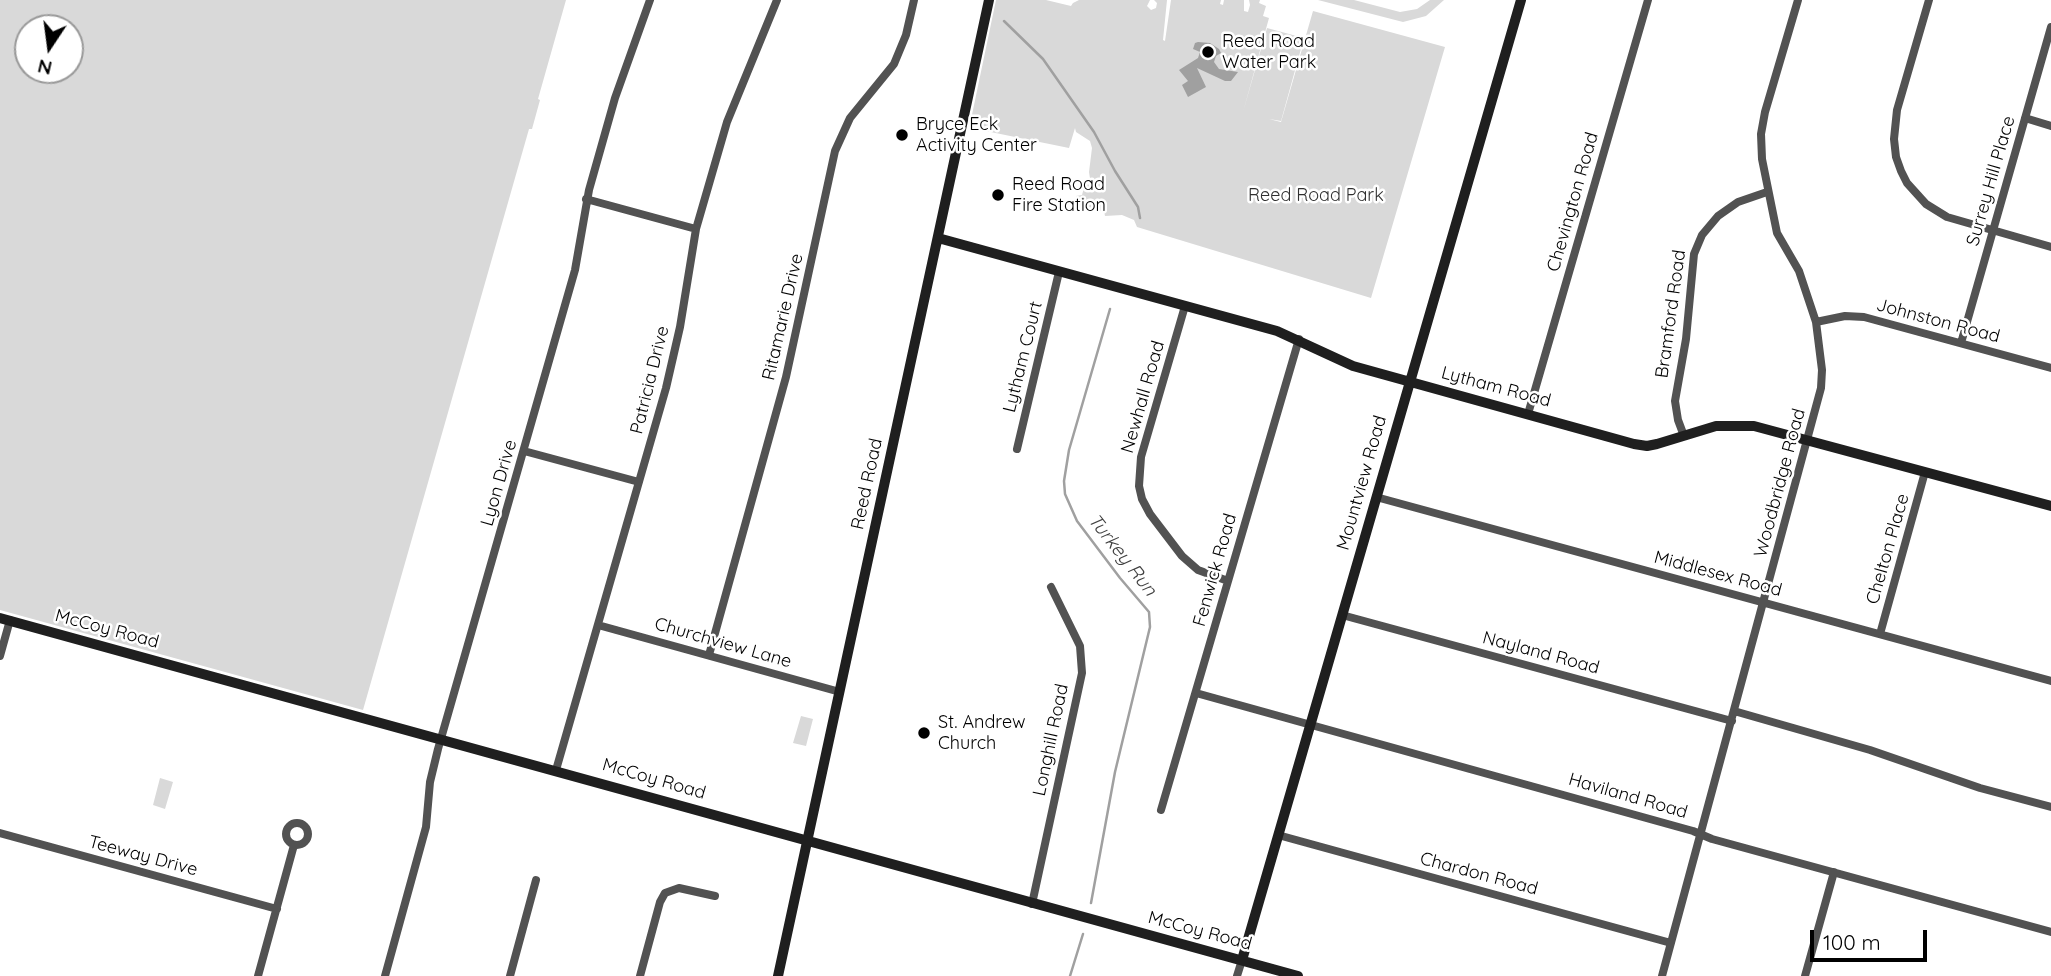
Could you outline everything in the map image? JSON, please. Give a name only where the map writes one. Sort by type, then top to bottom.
[{"type":"main road","name":"Reed Road","points":[[778,976],[989,0]]},
{"type":"main road","name":"Mountview Road","points":[[1242,960],[1521,0]]},
{"type":"main road","name":"Lytham Road","points":[[938,238],[1277,331],[1299,339],[1344,363],[1647,446],[1716,426],[1742,424],[2051,506]]},
{"type":"main road","name":"McCoy Road","points":[[5,619],[1298,976]]},
{"type":"street","name":"Lyon Drive","points":[[385,976],[426,827],[430,782],[575,270],[586,199],[615,98],[650,0]]},
{"type":"street","name":"Patricia Drive","points":[[556,769],[674,352],[696,229],[733,102],[768,28],[778,0]]},
{"type":"street","name":"Ritamarie Drive","points":[[709,655],[786,377],[835,151],[850,118],[894,64],[906,34],[914,0]]},
{"type":"street","name":"Chevington Road","points":[[1528,414],[1648,0]]},
{"type":"street","name":"Woodbridge Road","points":[[1662,976],[1821,388],[1822,370],[1816,322],[1799,271],[1777,233],[1762,159],[1762,135],[1771,90],[1798,0]]},
{"type":"street","points":[[1929,0],[1897,110],[1894,138],[1896,157],[1908,183],[1926,204],[1947,216],[2051,247]]},
{"type":"street","name":"Surrey Hill Place","points":[[1961,343],[2051,27]]},
{"type":"street","points":[[2025,118],[2051,126]]},
{"type":"street","name":"Bramford Road","points":[[1684,436],[1675,401],[1686,339],[1694,254],[1702,235],[1718,216],[1738,202],[1767,192]]},
{"type":"street","points":[[586,199],[696,229]]},
{"type":"street","name":"Lytham Court","points":[[1017,449],[1059,272]]},
{"type":"street","name":"Newhall Road","points":[[1185,306],[1141,457],[1139,486],[1150,514],[1182,556],[1198,570],[1228,581]]},
{"type":"street","name":"Johnston Road","points":[[1816,322],[1845,316],[1864,317],[2051,368]]},
{"type":"street","name":"Fenwick Road","points":[[1161,810],[1299,339]]},
{"type":"street","points":[[524,451],[639,482]]},
{"type":"street","name":"Chelton Place","points":[[1880,634],[1925,472]]},
{"type":"street","name":"Middlesex Road","points":[[1376,497],[2051,681]]},
{"type":"street","name":"Longhill Road","points":[[1032,904],[1082,673],[1080,646],[1051,587]]},
{"type":"street","name":"Nayland Road","points":[[1342,615],[1732,721]]},
{"type":"street","points":[[0,656],[5,619]]},
{"type":"street","name":"Churchview Lane","points":[[598,625],[840,692]]},
{"type":"street","name":"Haviland Road","points":[[1196,693],[2051,932]]},
{"type":"street","points":[[1734,711],[1870,750],[1969,785],[2051,807]]},
{"type":"street","name":"Teeway Drive","points":[[0,833],[277,909]]},
{"type":"street","name":"Chardon Road","points":[[1278,835],[1671,943]]},
{"type":"street","points":[[258,976],[294,845]]},
{"type":"street","points":[[1805,976],[1834,872]]},
{"type":"street","points":[[510,976],[536,880]]},
{"type":"street","points":[[640,976],[660,902],[665,893],[680,888],[715,896]]},
{"type":"street","name":"Mountview Road","points":[[1237,976],[1242,960]]},
{"type":"green space","points":[[0,0],[566,0],[532,129],[529,129],[363,710],[0,610]]},
{"type":"green space","name":"Reed Road Park","points":[[996,0],[1046,0],[1071,6],[1079,0],[1150,0],[1147,6],[1151,10],[1156,8],[1157,3],[1154,0],[1167,0],[1165,41],[1171,0],[1221,0],[1220,4],[1223,5],[1224,0],[1244,0],[1244,11],[1248,12],[1249,0],[1260,0],[1259,3],[1266,6],[1263,16],[1269,18],[1243,112],[1267,28],[1304,38],[1281,121],[1269,119],[1281,122],[1313,11],[1445,47],[1371,298],[1137,227],[1134,220],[1122,215],[1105,216],[1104,211],[1080,209],[1076,196],[1082,195],[1085,184],[1091,185],[1089,172],[1092,148],[1090,141],[1076,132],[1075,128],[1069,148],[969,129]]},
{"type":"green space","points":[[1318,0],[1354,0],[1400,12],[1417,9],[1430,0],[1444,0],[1426,16],[1403,22]]},
{"type":"green space","points":[[801,716],[813,719],[806,746],[793,743]]},
{"type":"green space","points":[[160,778],[173,782],[165,809],[153,805]]},
{"type":"shaded area","points":[[1198,42],[1210,43],[1219,49],[1221,53],[1216,56],[1214,62],[1219,69],[1238,72],[1231,81],[1225,81],[1197,68],[1206,87],[1188,97],[1182,85],[1188,81],[1179,70],[1198,58],[1200,52],[1193,49]]},
{"type":"waterway","name":"Turkey Run","points":[[1004,21],[1043,59],[1094,132],[1138,207],[1140,218]]},
{"type":"waterway","name":"Turkey Run","points":[[1091,903],[1115,772],[1150,627],[1149,612],[1077,521],[1065,494],[1064,481],[1069,450],[1110,309]]},
{"type":"waterway","name":"Turkey Run","points":[[1070,976],[1083,934]]},
{"type":"place","name":"Reed Road Water Park","points":[[1208,52]]},
{"type":"place","name":"Bryce Eck Activity Center","points":[[902,135]]},
{"type":"place","name":"Reed Road Fire Station","points":[[998,195]]},
{"type":"place","name":"St. Andrew Church","points":[[924,733]]}]
